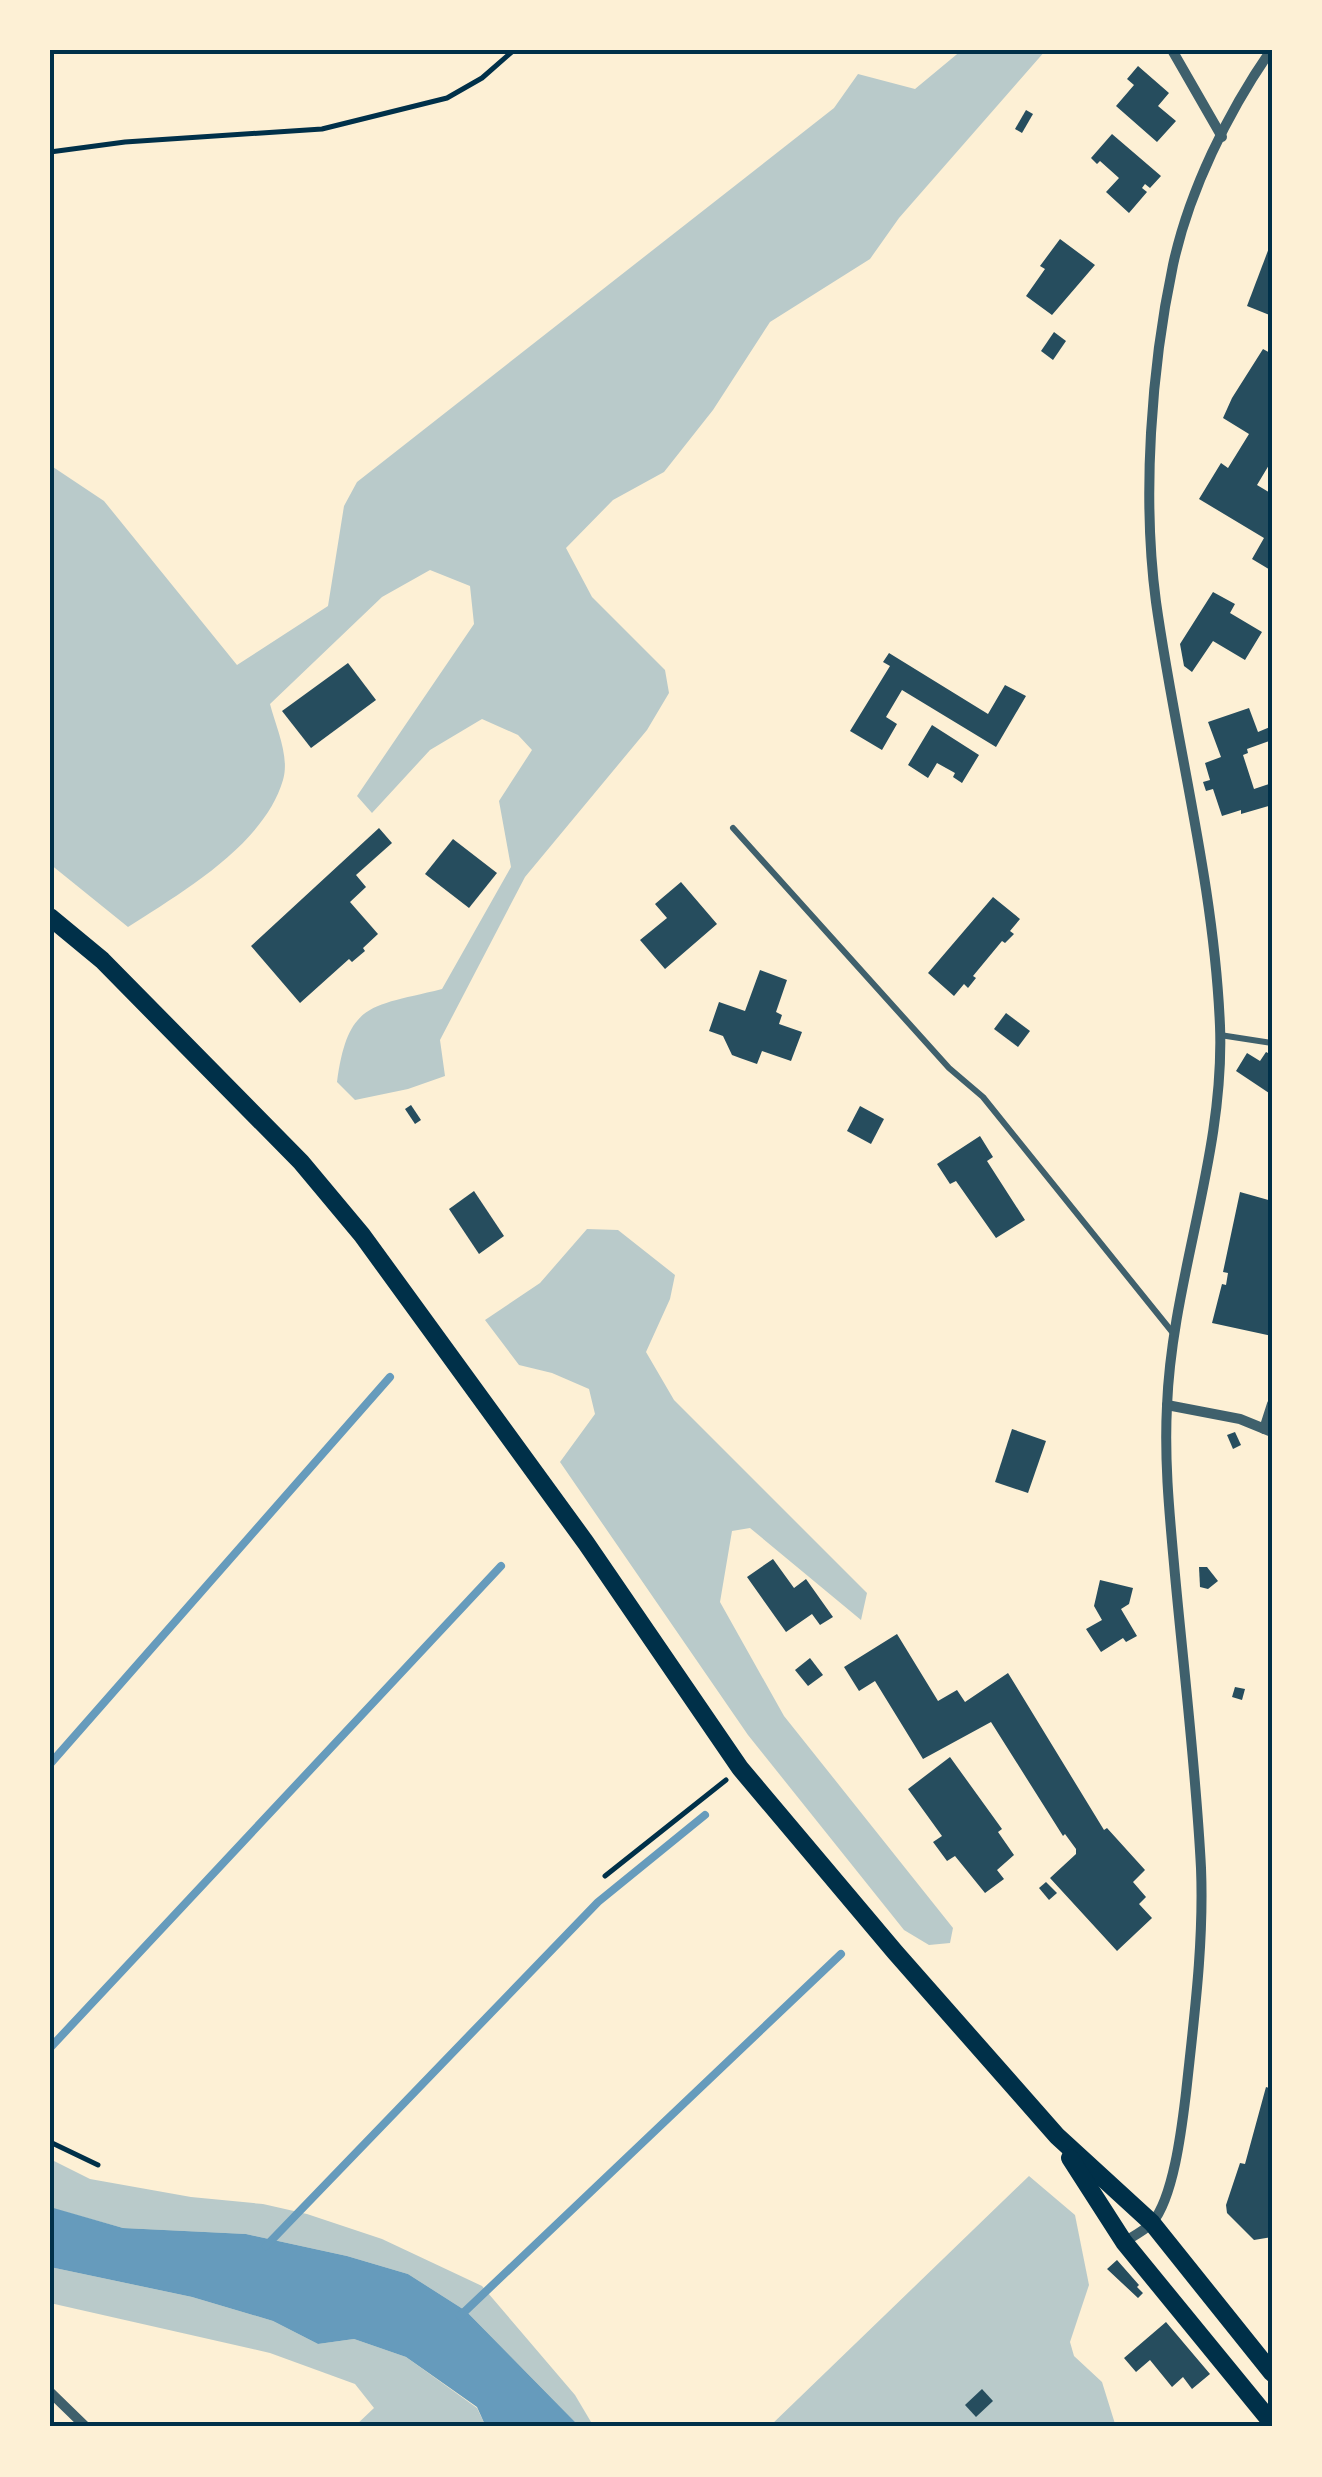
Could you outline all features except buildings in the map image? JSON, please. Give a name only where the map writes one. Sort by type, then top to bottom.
[{"type":"main road","points":[[50,917],[102,960],[291,1150],[362,1236],[586,1542],[740,1768],[1057,2136],[1152,2223],[1272,2373]]},
{"type":"main road","points":[[1057,2136],[1124,2242],[1272,2424]]},
{"type":"street","points":[[1172,50],[1222,137]]},
{"type":"street","points":[[1124,2242],[1152,2223],[1182,2133],[1202,1926],[1200,1863],[1167,1489],[1166,1405],[1174,1334],[1206,1176],[1220,1035],[1210,917],[1156,600],[1149,515],[1157,381],[1174,266],[1196,195],[1222,137],[1271,50]]},
{"type":"street","points":[[1166,1405],[1240,1419],[1268,1430],[1272,1404]]},
{"type":"street","points":[[50,2392],[86,2427]]},
{"type":"lane","points":[[733,828],[949,1068],[983,1097],[1174,1334]]},
{"type":"lane","points":[[1220,1035],[1272,1042]]},
{"type":"path","points":[[50,152],[124,142],[322,128],[447,98],[482,78],[514,50]]},
{"type":"path","points":[[605,1876],[740,1768]]},
{"type":"path","points":[[50,2142],[98,2165]]},
{"type":"shaded area","points":[[962,50],[1046,50],[899,218],[870,259],[770,322],[713,410],[664,472],[613,500],[566,548],[592,597],[665,670],[669,693],[647,730],[525,877],[440,1040],[445,1076],[408,1089],[355,1100],[337,1082],[348,1036],[367,1012],[442,989],[511,867],[499,801],[532,750],[518,735],[482,719],[430,750],[372,813],[357,796],[474,624],[470,586],[430,570],[382,597],[270,704],[285,762],[283,780],[273,804],[240,846],[172,898],[128,927],[50,864],[50,465],[104,501],[237,665],[328,606],[344,506],[357,482],[834,108],[858,74],[915,89]]},
{"type":"shaded area","points":[[587,1229],[618,1230],[675,1275],[670,1299],[646,1352],[674,1400],[867,1593],[861,1620],[750,1528],[732,1531],[720,1602],[784,1716],[953,1928],[950,1943],[929,1945],[904,1930],[748,1735],[560,1462],[595,1414],[589,1389],[552,1373],[519,1365],[485,1320],[540,1283]]},
{"type":"shaded area","points":[[50,2159],[90,2179],[307,2214],[382,2239],[482,2286],[575,2395],[594,2427],[580,2427],[466,2311],[408,2274],[246,2234],[123,2228],[51,2208]]},
{"type":"shaded area","points":[[1029,2176],[1075,2215],[1089,2285],[1070,2342],[1074,2356],[1102,2382],[1116,2427],[769,2427]]},
{"type":"shaded area","points":[[50,2267],[192,2297],[273,2321],[318,2344],[354,2339],[406,2357],[477,2408],[486,2427],[354,2427],[374,2408],[355,2384],[270,2353],[50,2303]]},
{"type":"water","points":[[50,2207],[123,2228],[246,2234],[408,2274],[466,2311],[580,2427],[486,2427],[477,2407],[406,2357],[354,2339],[318,2344],[273,2321],[192,2297],[50,2267]]},
{"type":"waterway","points":[[50,1764],[390,1377]]},
{"type":"waterway","points":[[50,2048],[501,1566]]},
{"type":"waterway","points":[[266,2246],[598,1902],[705,1815]]},
{"type":"waterway","points":[[460,2316],[841,1954]]}]
